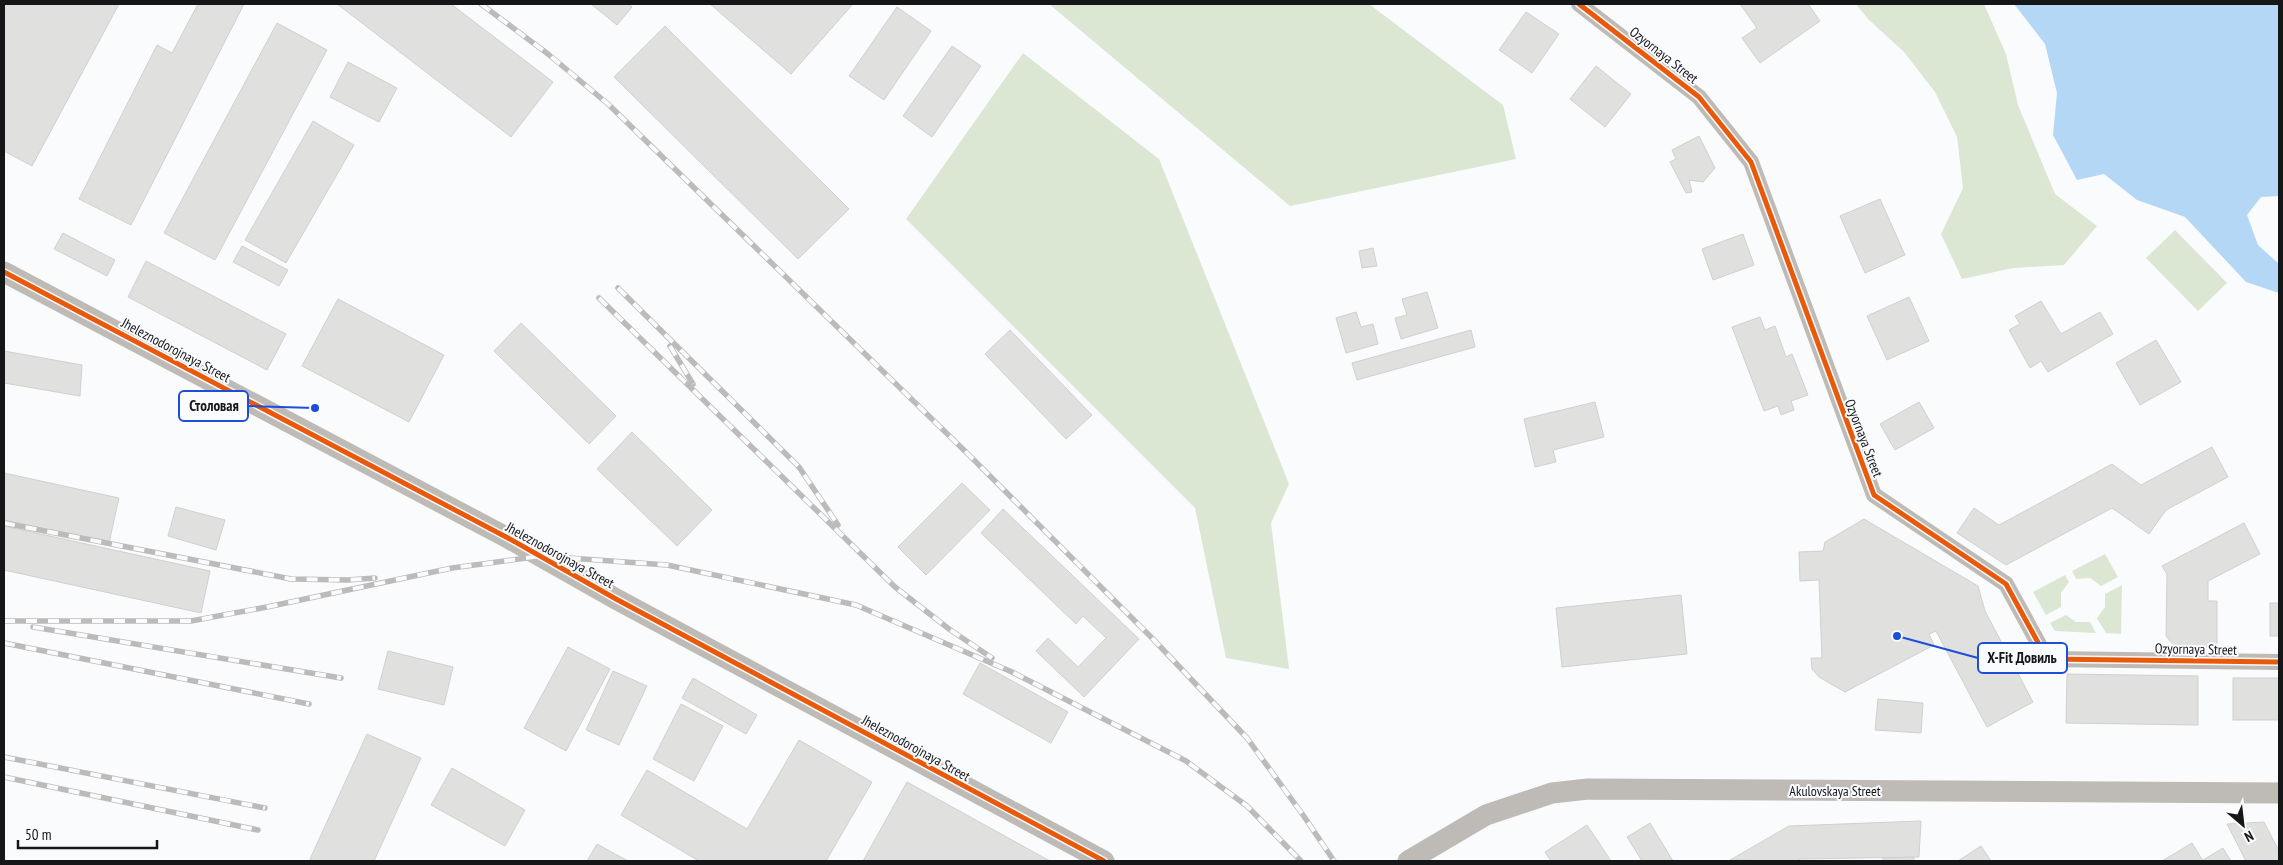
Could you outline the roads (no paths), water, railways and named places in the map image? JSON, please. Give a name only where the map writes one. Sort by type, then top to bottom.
[{"type":"street","name":"Ozyornaya Street","points":[[1579,4],[1699,97],[1751,162],[1874,495],[2006,584],[2047,659],[2279,662]]},
{"type":"street","name":"Jheleznodorojnaya Street","points":[[4,272],[508,538],[616,599],[1104,861]]},
{"type":"street","name":"Akulovskaya Street","points":[[1408,861],[1486,815],[1552,794],[1588,789],[2279,793]]},
{"type":"water","points":[[2014,4],[2279,4],[2279,196],[2261,197],[2247,215],[2258,245],[2279,264],[2279,293],[2246,282],[2185,217],[2137,200],[2104,174],[2077,180],[2053,135],[2057,93],[2045,44]]},
{"type":"railway","points":[[481,4],[548,54],[608,104],[970,456],[1152,638],[1247,738],[1334,861]]},
{"type":"railway","points":[[618,288],[799,467],[838,525]]},
{"type":"railway","points":[[599,298],[895,587],[949,629],[992,658]]},
{"type":"railway","points":[[670,346],[693,384]]},
{"type":"railway","points":[[4,523],[291,579],[348,580],[375,578]]},
{"type":"railway","points":[[4,621],[191,621],[452,568],[541,556],[667,565],[856,605],[1012,672],[1186,761],[1247,806],[1301,861]]},
{"type":"railway","points":[[33,627],[341,678]]},
{"type":"railway","points":[[4,643],[309,704]]},
{"type":"railway","points":[[4,757],[265,808]]},
{"type":"railway","points":[[4,777],[258,830]]},
{"type":"place","name":"Столовая","points":[[315,408]]},
{"type":"place","name":"X-Fit Довиль","points":[[1897,636]]}]
